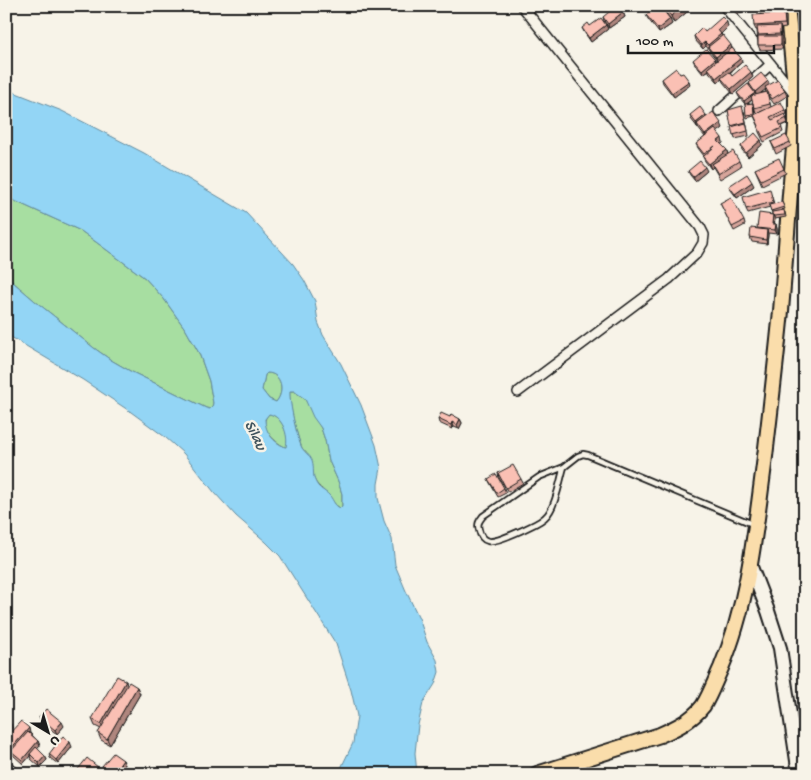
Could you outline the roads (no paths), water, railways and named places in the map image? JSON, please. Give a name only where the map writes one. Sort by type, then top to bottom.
[{"type":"main road","points":[[536,774],[660,735],[679,727],[693,717],[703,705],[727,654],[739,616],[750,567],[781,312],[796,126],[796,95],[788,6]]},
{"type":"street","points":[[518,392],[668,279],[697,253],[704,243],[704,235],[700,227],[522,6]]},
{"type":"street","points":[[724,6],[796,95]]},
{"type":"street","points":[[719,111],[771,64]]},
{"type":"street","points":[[750,567],[768,611],[780,648],[799,774]]},
{"type":"street","points":[[6,765],[16,774]]},
{"type":"lane","points":[[564,466],[553,505],[544,518],[536,524],[497,541],[483,539],[478,526],[483,516],[539,477],[564,466],[584,454],[756,526]]},
{"type":"water","name":"Silau","points":[[6,89],[62,111],[144,153],[246,213],[293,264],[315,301],[318,322],[323,335],[341,364],[361,405],[376,445],[381,468],[378,498],[384,521],[392,539],[395,565],[419,618],[427,642],[437,660],[439,672],[435,684],[423,703],[418,725],[415,753],[417,774],[336,774],[353,743],[357,716],[351,690],[336,644],[280,556],[236,516],[184,454],[165,437],[83,380],[6,334],[6,276],[111,360],[206,408],[210,409],[212,407],[209,381],[199,353],[186,330],[164,299],[145,278],[81,231],[6,197]],"holes":[[[267,373],[276,376],[279,380],[281,388],[276,402],[269,399],[262,390]],[[290,391],[294,391],[305,399],[313,417],[321,428],[329,461],[342,494],[342,506],[340,508],[316,483],[312,460],[302,448],[298,436]],[[269,414],[278,418],[284,427],[286,447],[270,436],[266,428],[265,419]]]}]
